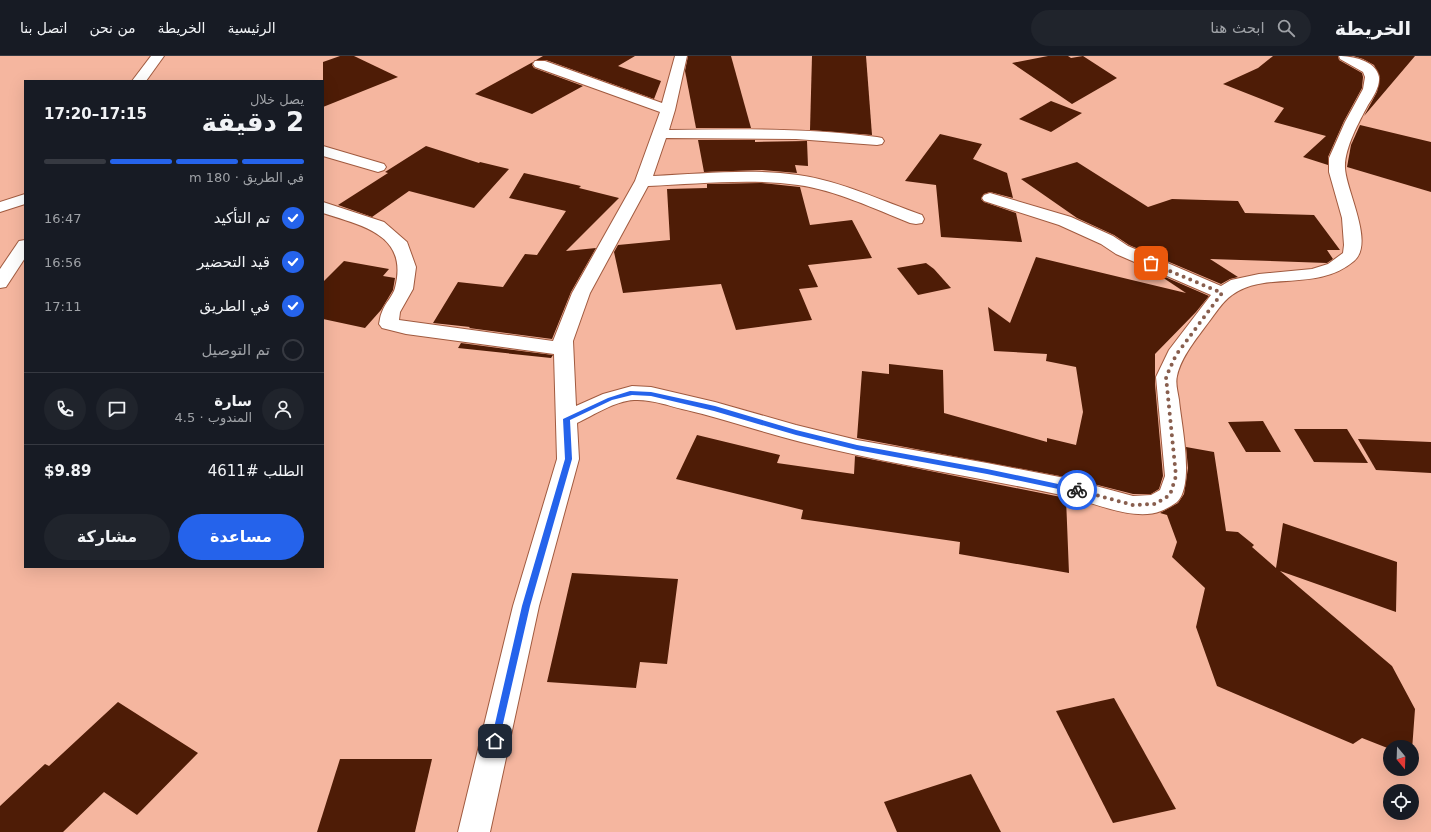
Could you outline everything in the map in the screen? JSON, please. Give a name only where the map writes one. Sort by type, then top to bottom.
[{"type":"street","points":[[140,80],[158,56]]},
{"type":"street","points":[[474,832],[526,606],[568,459],[563,341],[581,293],[643,181],[668,110],[681,56]]},
{"type":"street","points":[[566,419],[610,399],[632,393],[651,394],[715,408],[796,433],[857,448],[987,471],[1070,488],[1133,505],[1155,504],[1170,495],[1176,476],[1166,377],[1176,355],[1222,293],[1237,284],[1259,279],[1314,274],[1334,268],[1351,255],[1354,245],[1350,218],[1337,172],[1336,158],[1352,122],[1370,89],[1372,77],[1369,70],[1345,56]]},
{"type":"street","points":[[540,64],[668,110]]},
{"type":"street","points":[[660,134],[796,134],[846,137],[877,141]]},
{"type":"street","points":[[324,151],[378,167]]},
{"type":"street","points":[[643,181],[768,177],[800,180],[835,190],[916,219]]},
{"type":"street","points":[[990,198],[1065,221],[1107,240],[1122,250],[1222,293]]},
{"type":"street","points":[[0,207],[24,199]]},
{"type":"street","points":[[324,207],[378,226],[398,242],[407,267],[404,289],[392,312],[389,324],[406,328],[563,349]]},
{"type":"street","points":[[0,283],[24,247]]},
{"type":"building","points":[[340,56],[354,56],[398,77],[324,107],[323,62]]},
{"type":"building","points":[[543,56],[635,56],[618,66],[661,81],[654,99],[546,60],[536,60]]},
{"type":"building","points":[[688,56],[731,56],[751,128],[696,128],[685,71]]},
{"type":"building","points":[[812,56],[866,56],[872,135],[810,130]]},
{"type":"building","points":[[1048,56],[1068,56],[1071,58],[1083,56],[1117,78],[1072,104],[1012,63]]},
{"type":"building","points":[[1273,56],[1338,56],[1339,60],[1362,73],[1362,88],[1344,121],[1328,157],[1328,165],[1303,157],[1326,136],[1274,122],[1284,108],[1223,84],[1258,68]]},
{"type":"building","points":[[1353,56],[1415,56],[1364,116],[1377,92],[1380,77],[1374,65]]},
{"type":"building","points":[[533,62],[532,65],[534,68],[583,86],[532,114],[475,94]]},
{"type":"building","points":[[1051,101],[1082,113],[1051,132],[1019,119]]},
{"type":"building","points":[[1360,125],[1431,142],[1431,192],[1347,167],[1351,145]]},
{"type":"building","points":[[940,134],[982,144],[973,159],[1007,173],[1013,198],[990,192],[984,194],[981,199],[984,202],[1016,213],[1022,242],[941,237],[936,185],[905,181]]},
{"type":"building","points":[[698,140],[755,140],[755,142],[807,141],[808,166],[795,165],[797,173],[762,170],[704,172]]},
{"type":"building","points":[[426,146],[479,163],[509,169],[474,208],[409,191],[372,217],[338,205],[388,173],[385,172]]},
{"type":"building","points":[[1077,162],[1148,207],[1172,199],[1238,201],[1245,213],[1314,215],[1340,250],[1327,250],[1333,259],[1327,263],[1210,259],[1238,277],[1221,284],[1129,245],[1114,235],[1077,218],[1021,179]]},
{"type":"building","points":[[524,173],[581,186],[579,188],[619,198],[566,251],[596,248],[571,292],[552,339],[433,323],[458,282],[503,287],[525,254],[537,255],[566,211],[509,198]]},
{"type":"building","points":[[761,183],[800,187],[810,225],[852,220],[872,258],[808,265],[818,287],[799,289],[812,320],[736,330],[721,284],[623,293],[614,252],[618,245],[670,240],[667,189],[707,188],[707,184]]},
{"type":"building","points":[[1036,257],[1186,293],[1156,273],[1209,296],[1196,312],[1155,354],[1155,384],[1163,476],[1159,489],[1151,494],[1133,494],[1070,478],[857,438],[862,371],[889,374],[889,364],[943,370],[944,413],[1047,442],[1047,438],[1076,445],[1083,412],[1076,367],[1046,361],[1047,354],[994,351],[988,307],[1010,323]]},
{"type":"building","points":[[344,261],[389,269],[383,276],[395,278],[393,290],[381,310],[365,328],[324,319],[324,281]]},
{"type":"building","points":[[926,263],[934,269],[951,288],[918,295],[897,268]]},
{"type":"building","points":[[461,343],[553,355],[551,358],[458,348]]},
{"type":"building","points":[[1263,421],[1281,452],[1246,452],[1228,422]]},
{"type":"building","points":[[1294,429],[1347,429],[1368,463],[1314,462]]},
{"type":"building","points":[[697,435],[780,455],[777,463],[854,474],[855,456],[1066,498],[1069,573],[959,554],[960,542],[801,519],[803,510],[676,479]]},
{"type":"building","points":[[1358,439],[1431,442],[1431,473],[1376,470]]},
{"type":"building","points":[[1186,447],[1214,452],[1226,531],[1238,532],[1254,545],[1252,547],[1276,568],[1283,523],[1397,562],[1396,612],[1280,571],[1392,666],[1415,709],[1413,740],[1383,740],[1383,746],[1362,738],[1353,744],[1217,686],[1196,627],[1205,588],[1172,557],[1177,542],[1167,515],[1160,513],[1178,503],[1184,494],[1188,468]]},
{"type":"building","points":[[572,573],[678,579],[667,664],[640,662],[636,688],[547,682]]},
{"type":"building","points":[[1114,698],[1176,809],[1113,823],[1056,711]]},
{"type":"building","points":[[118,702],[198,753],[137,815],[104,792],[63,832],[0,832],[0,806],[45,764],[49,766]]},
{"type":"building","points":[[340,759],[432,759],[415,832],[317,832]]},
{"type":"building","points":[[971,774],[1001,832],[897,832],[884,802]]},
{"type":"way so far","points":[[1077,490],[1133,505],[1155,504],[1170,495],[1176,476],[1166,377],[1176,355],[1222,293],[1151,263]]},
{"type":"route","points":[[495,741],[526,606],[568,459],[566,419],[610,399],[632,393],[651,394],[715,408],[796,433],[857,448],[987,471],[1077,490]]}]
